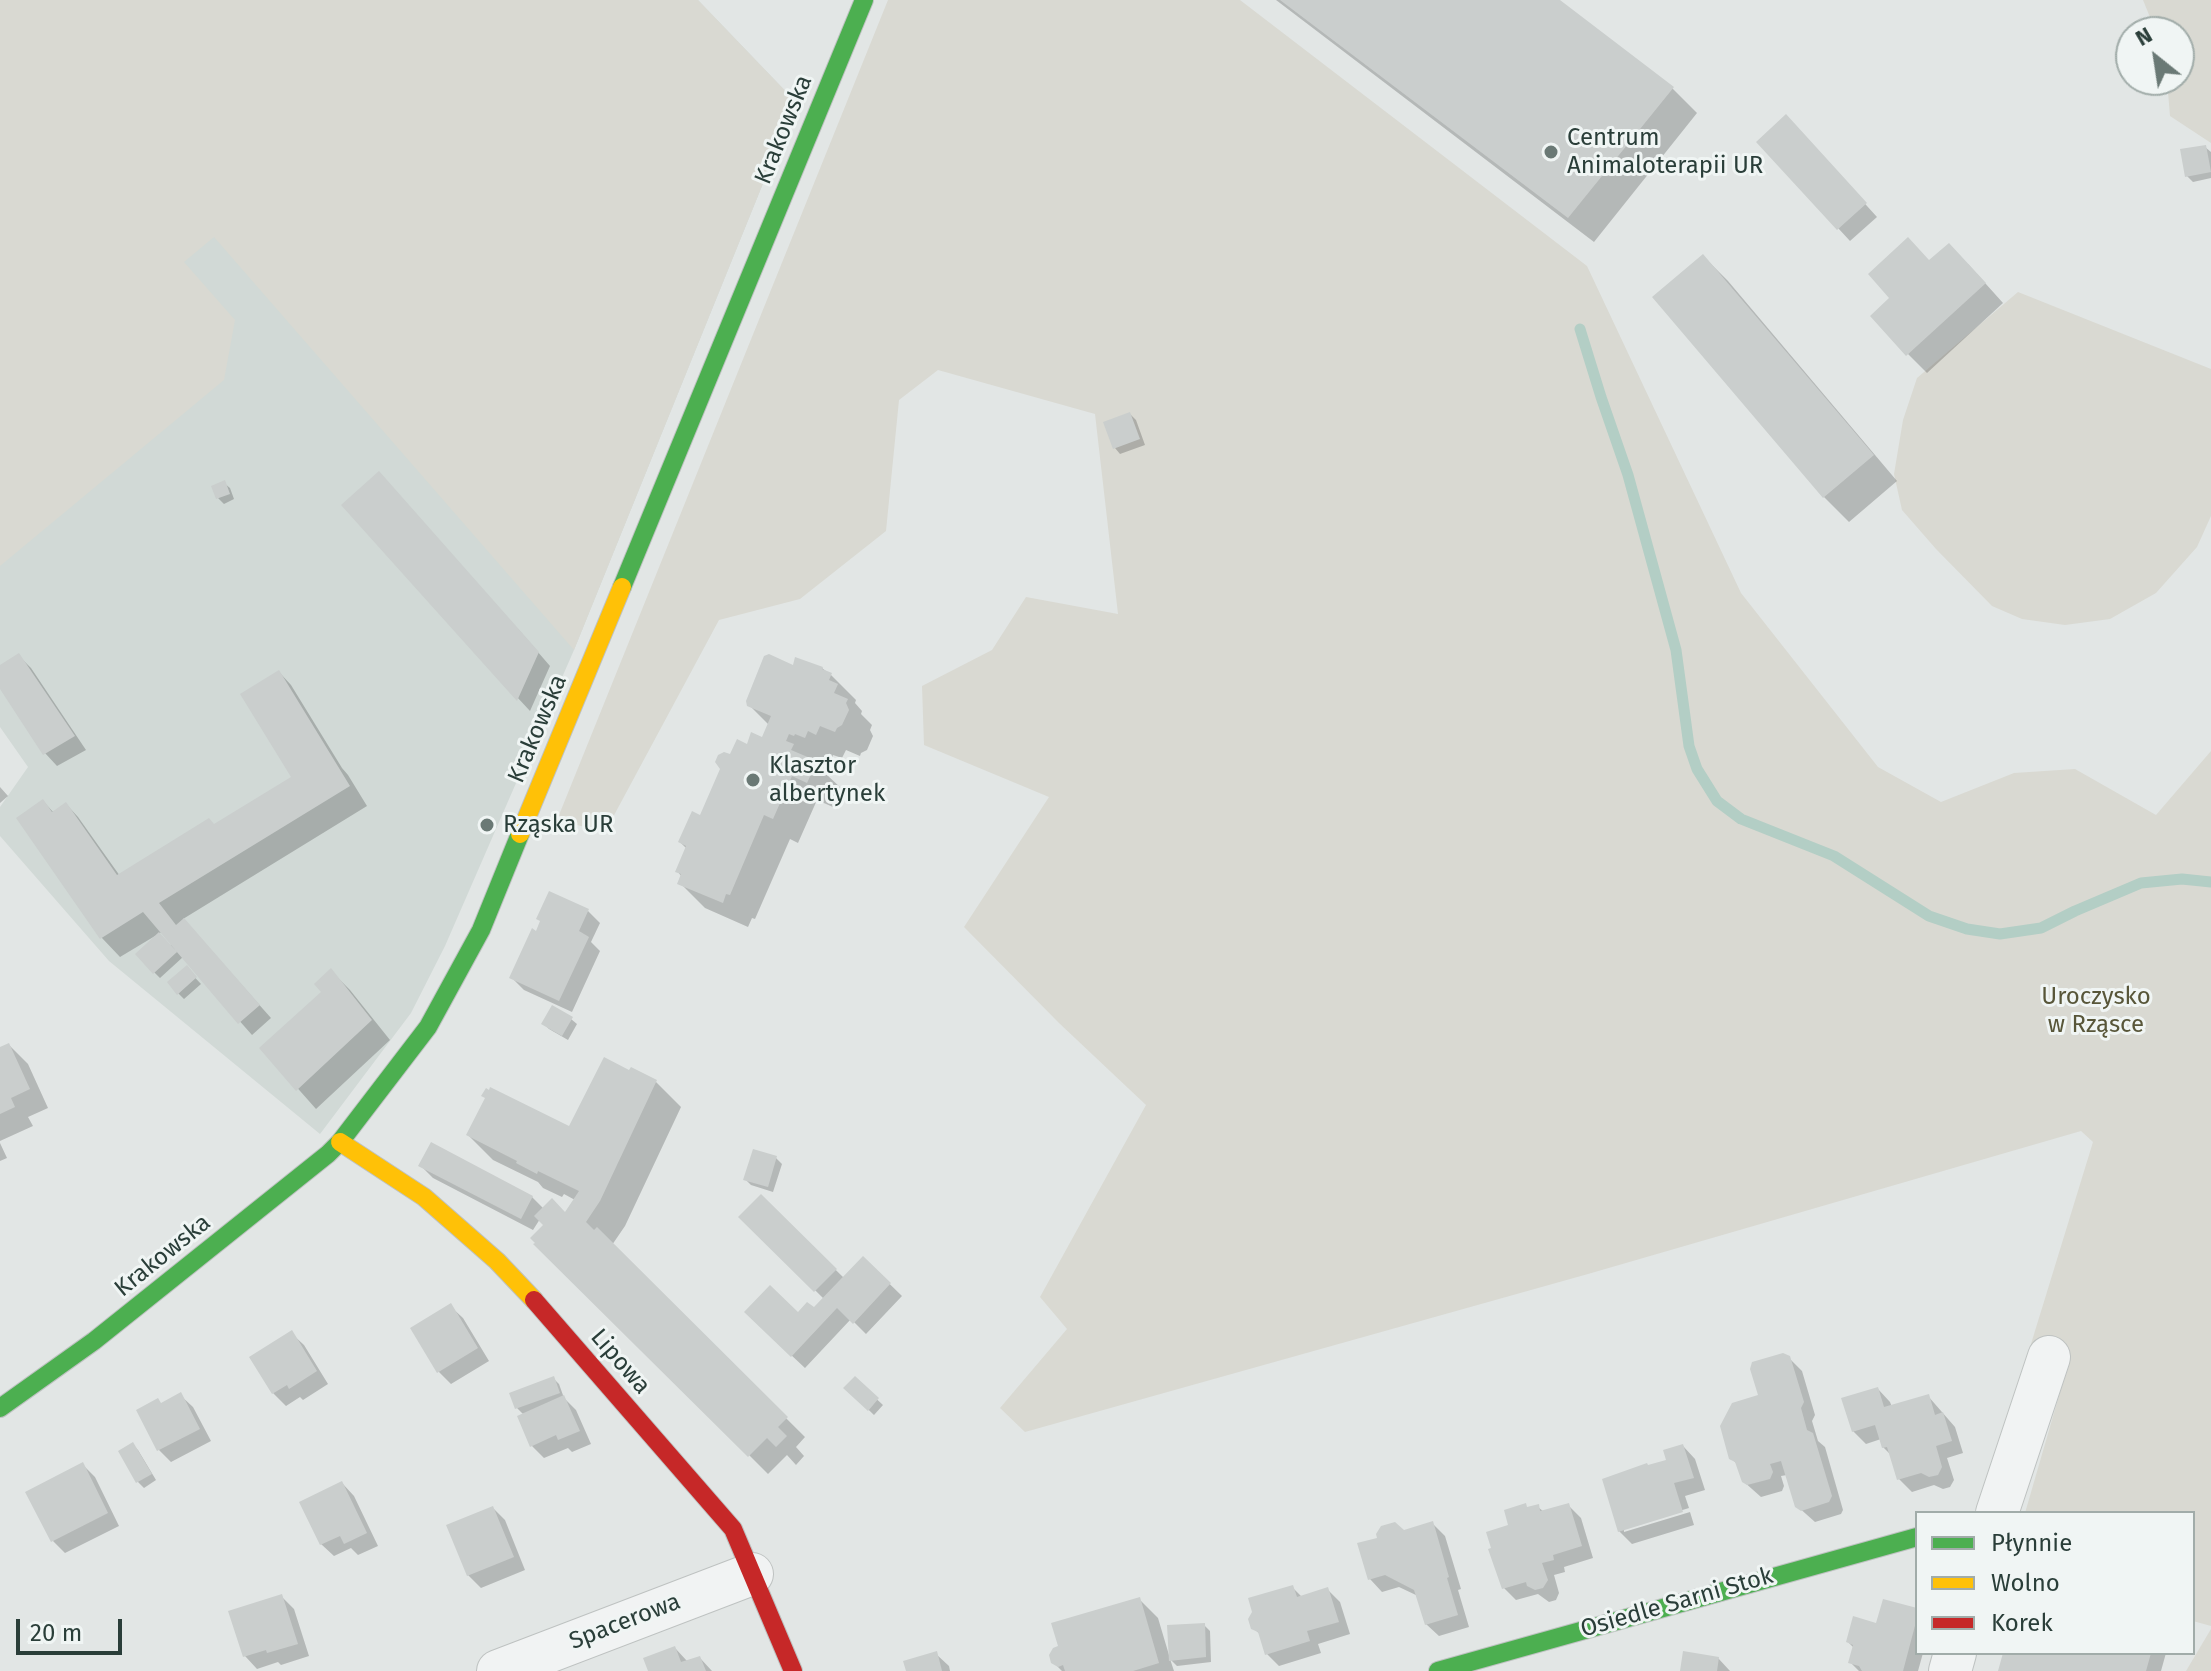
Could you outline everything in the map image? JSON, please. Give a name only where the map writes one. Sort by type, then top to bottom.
[{"type":"street","name":"Krakowska","points":[[0,1408],[105,1333],[328,1154],[428,1027],[481,930],[864,0]]},
{"type":"street","name":"Lipowa","points":[[340,1142],[424,1197],[497,1261],[544,1310],[733,1529],[793,1671]]},
{"type":"street","points":[[1998,1511],[2049,1357]]},
{"type":"street","name":"Osiedle Sarni Stok","points":[[1438,1671],[1915,1538]]},
{"type":"street","name":"Spacerowa","points":[[498,1671],[752,1574]]},
{"type":"shaded area","points":[[0,0],[698,0],[796,102],[574,650],[445,946],[411,1013],[320,1134],[109,961],[0,836],[0,807],[28,767],[0,727]]},
{"type":"green space","points":[[0,0],[698,0],[796,102],[574,650],[214,237],[184,262],[235,320],[224,380],[0,566]]},
{"type":"green space","name":"Uroczysko w Rząsce","points":[[888,0],[1240,0],[1587,266],[1741,593],[1878,767],[1941,802],[2014,773],[2075,769],[2156,815],[2211,751],[2211,1626],[2195,1622],[2195,1511],[2026,1511],[2067,1368],[2023,1370],[2093,1142],[2081,1131],[1025,1432],[1000,1408],[1067,1329],[1040,1297],[1146,1105],[964,927],[1049,797],[924,745],[922,686],[992,650],[1026,597],[1118,614],[1095,414],[938,370],[899,400],[886,531],[800,599],[719,620],[605,832],[557,820]]},
{"type":"green space","points":[[2143,0],[2211,0],[2211,143],[2170,116],[2168,96],[2195,96],[2195,16],[2150,16]]},
{"type":"green space","points":[[2018,292],[2211,369],[2211,516],[2197,547],[2156,593],[2110,619],[2065,625],[2022,619],[1992,606],[1902,510],[1894,474],[1903,420],[1917,378]]},
{"type":"green space","points":[[2211,1629],[2211,1671],[2186,1671]]},
{"type":"building","name":"Centrum Animaloterapii UR","points":[[1280,0],[1560,0],[1674,87],[1568,218]]},
{"type":"building","points":[[1786,114],[1867,203],[1837,230],[1756,142]]},
{"type":"building","points":[[2206,145],[2211,172],[2185,177],[2180,149]]},
{"type":"building","points":[[1908,237],[1929,260],[1949,243],[1986,283],[1906,356],[1870,316],[1889,298],[1868,274]]},
{"type":"building","points":[[1703,254],[1874,455],[1823,498],[1652,297]]},
{"type":"building","points":[[1130,412],[1140,439],[1113,449],[1103,422]]},
{"type":"building","points":[[379,471],[539,652],[517,701],[341,505]]},
{"type":"building","points":[[225,480],[230,494],[216,499],[211,486]]},
{"type":"building","points":[[19,653],[75,736],[43,755],[0,689],[0,665]]},
{"type":"building","name":"Klasztor albertynek","points":[[769,654],[793,665],[795,657],[832,673],[829,680],[838,684],[834,693],[848,699],[849,710],[835,732],[820,726],[816,735],[808,731],[805,738],[789,734],[786,741],[794,744],[791,750],[817,761],[807,783],[792,776],[773,819],[764,815],[730,895],[726,894],[723,903],[677,884],[681,874],[675,872],[686,846],[678,842],[692,811],[700,815],[720,769],[715,762],[718,755],[724,752],[730,754],[737,739],[747,744],[751,732],[762,737],[771,716],[747,706],[746,701],[764,656]]},
{"type":"building","points":[[279,670],[350,786],[159,903],[176,925],[184,918],[260,1005],[238,1024],[143,912],[100,939],[16,818],[43,799],[52,812],[66,802],[117,875],[209,818],[214,824],[291,777],[240,694]]},
{"type":"building","points":[[549,891],[589,909],[579,931],[589,937],[559,1001],[509,978],[532,928],[536,931],[540,921],[536,919]]},
{"type":"building","points":[[159,932],[177,952],[153,974],[135,954]]},
{"type":"building","points":[[187,965],[197,977],[177,995],[167,982]]},
{"type":"building","points":[[331,968],[372,1020],[296,1091],[259,1048],[321,992],[314,984]]},
{"type":"building","points":[[552,1005],[573,1017],[562,1036],[541,1024]]},
{"type":"building","points":[[9,1043],[30,1089],[11,1098],[15,1107],[0,1114],[0,1047]]},
{"type":"building","points":[[604,1057],[657,1080],[600,1201],[586,1222],[594,1230],[597,1227],[788,1417],[778,1427],[787,1436],[776,1447],[767,1438],[748,1457],[533,1244],[530,1238],[543,1225],[534,1216],[552,1198],[565,1212],[579,1191],[538,1171],[537,1174],[466,1135],[485,1098],[481,1096],[490,1087],[569,1126]]},
{"type":"building","points":[[431,1142],[533,1196],[521,1219],[418,1166]]},
{"type":"building","points":[[753,1149],[777,1156],[768,1187],[743,1180]]},
{"type":"building","points":[[761,1194],[837,1269],[814,1292],[738,1217]]},
{"type":"building","points":[[863,1256],[891,1283],[853,1324],[837,1308],[791,1357],[744,1312],[770,1285],[798,1312],[807,1302],[814,1307]]},
{"type":"building","points":[[451,1303],[478,1348],[437,1373],[410,1328]]},
{"type":"building","points":[[292,1330],[317,1371],[289,1389],[287,1385],[272,1394],[249,1357]]},
{"type":"building","points":[[1783,1353],[1790,1356],[1804,1402],[1801,1408],[1807,1430],[1813,1433],[1832,1496],[1829,1502],[1801,1511],[1795,1507],[1781,1461],[1770,1464],[1773,1472],[1770,1479],[1747,1485],[1742,1482],[1735,1462],[1729,1459],[1720,1426],[1732,1403],[1758,1395],[1750,1369],[1752,1362]]},
{"type":"building","points":[[554,1376],[560,1393],[515,1409],[509,1393]]},
{"type":"building","points":[[855,1376],[879,1398],[868,1411],[843,1388]]},
{"type":"building","points":[[1878,1387],[1884,1407],[1929,1394],[1935,1415],[1943,1412],[1952,1441],[1936,1446],[1942,1467],[1938,1475],[1929,1477],[1921,1473],[1897,1480],[1887,1447],[1882,1448],[1875,1425],[1852,1432],[1841,1398]]},
{"type":"building","points":[[181,1392],[200,1429],[157,1451],[136,1410],[158,1398],[161,1403]]},
{"type":"building","points":[[564,1395],[580,1431],[558,1440],[556,1435],[530,1447],[517,1416]]},
{"type":"building","points":[[133,1442],[152,1474],[136,1483],[118,1451]]},
{"type":"building","points":[[1683,1444],[1694,1478],[1674,1483],[1683,1512],[1618,1532],[1602,1479],[1647,1463],[1666,1460],[1663,1450]]},
{"type":"building","points":[[83,1462],[108,1513],[51,1542],[25,1492]]},
{"type":"building","points":[[342,1481],[367,1533],[344,1544],[340,1536],[320,1545],[299,1502]]},
{"type":"building","points":[[1526,1503],[1527,1507],[1539,1504],[1540,1511],[1569,1503],[1582,1546],[1553,1555],[1554,1560],[1542,1563],[1548,1580],[1543,1588],[1535,1590],[1526,1582],[1502,1589],[1488,1549],[1491,1548],[1486,1532],[1508,1525],[1504,1510]]},
{"type":"building","points":[[493,1506],[514,1557],[467,1576],[446,1525]]},
{"type":"building","points":[[1433,1521],[1458,1615],[1425,1625],[1414,1590],[1385,1575],[1368,1580],[1357,1543],[1377,1538],[1381,1526],[1395,1522],[1404,1530]]},
{"type":"building","points":[[1293,1585],[1297,1597],[1328,1587],[1339,1622],[1307,1631],[1310,1641],[1265,1655],[1258,1632],[1251,1629],[1248,1619],[1252,1612],[1248,1598]]},
{"type":"building","points":[[282,1594],[298,1644],[243,1657],[228,1611]]},
{"type":"building","points":[[1140,1597],[1159,1663],[1133,1671],[1065,1671],[1063,1665],[1058,1667],[1051,1663],[1049,1655],[1058,1646],[1051,1623]]},
{"type":"building","points":[[1883,1599],[1915,1607],[1915,1626],[1903,1671],[1862,1671],[1859,1666],[1848,1663],[1853,1645],[1846,1642],[1853,1616],[1876,1623]]},
{"type":"building","points":[[1205,1623],[1206,1657],[1169,1661],[1167,1625]]},
{"type":"building","points":[[675,1646],[681,1662],[700,1656],[706,1671],[648,1671],[643,1658]]},
{"type":"building","points":[[937,1651],[942,1671],[906,1671],[903,1661]]},
{"type":"building","points":[[1683,1651],[1719,1657],[1717,1671],[1680,1671]]},
{"type":"building","points":[[2002,1655],[2150,1655],[2146,1671],[1998,1671]]},
{"type":"waterway","points":[[1580,329],[1628,475],[1676,650],[1689,746],[1697,769],[1717,801],[1741,819],[1834,856],[1929,916],[1967,929],[2000,934],[2041,928],[2141,883],[2182,879],[2211,882]]},
{"type":"traffic: fast","points":[[622,587],[864,0]]},
{"type":"traffic: fast","points":[[0,1408],[94,1341],[340,1142],[428,1027],[481,930],[520,834]]},
{"type":"traffic: fast","points":[[1438,1671],[1915,1538]]},
{"type":"traffic: slow","points":[[520,834],[622,587]]},
{"type":"traffic: slow","points":[[340,1142],[424,1197],[497,1261],[534,1300]]},
{"type":"traffic: jam","points":[[534,1300],[733,1529],[793,1671]]},
{"type":"place","name":"Centrum Animaloterapii UR","points":[[1551,152]]},
{"type":"place","name":"Klasztor albertynek","points":[[753,780]]},
{"type":"place","name":"Rząska UR","points":[[487,825]]}]
